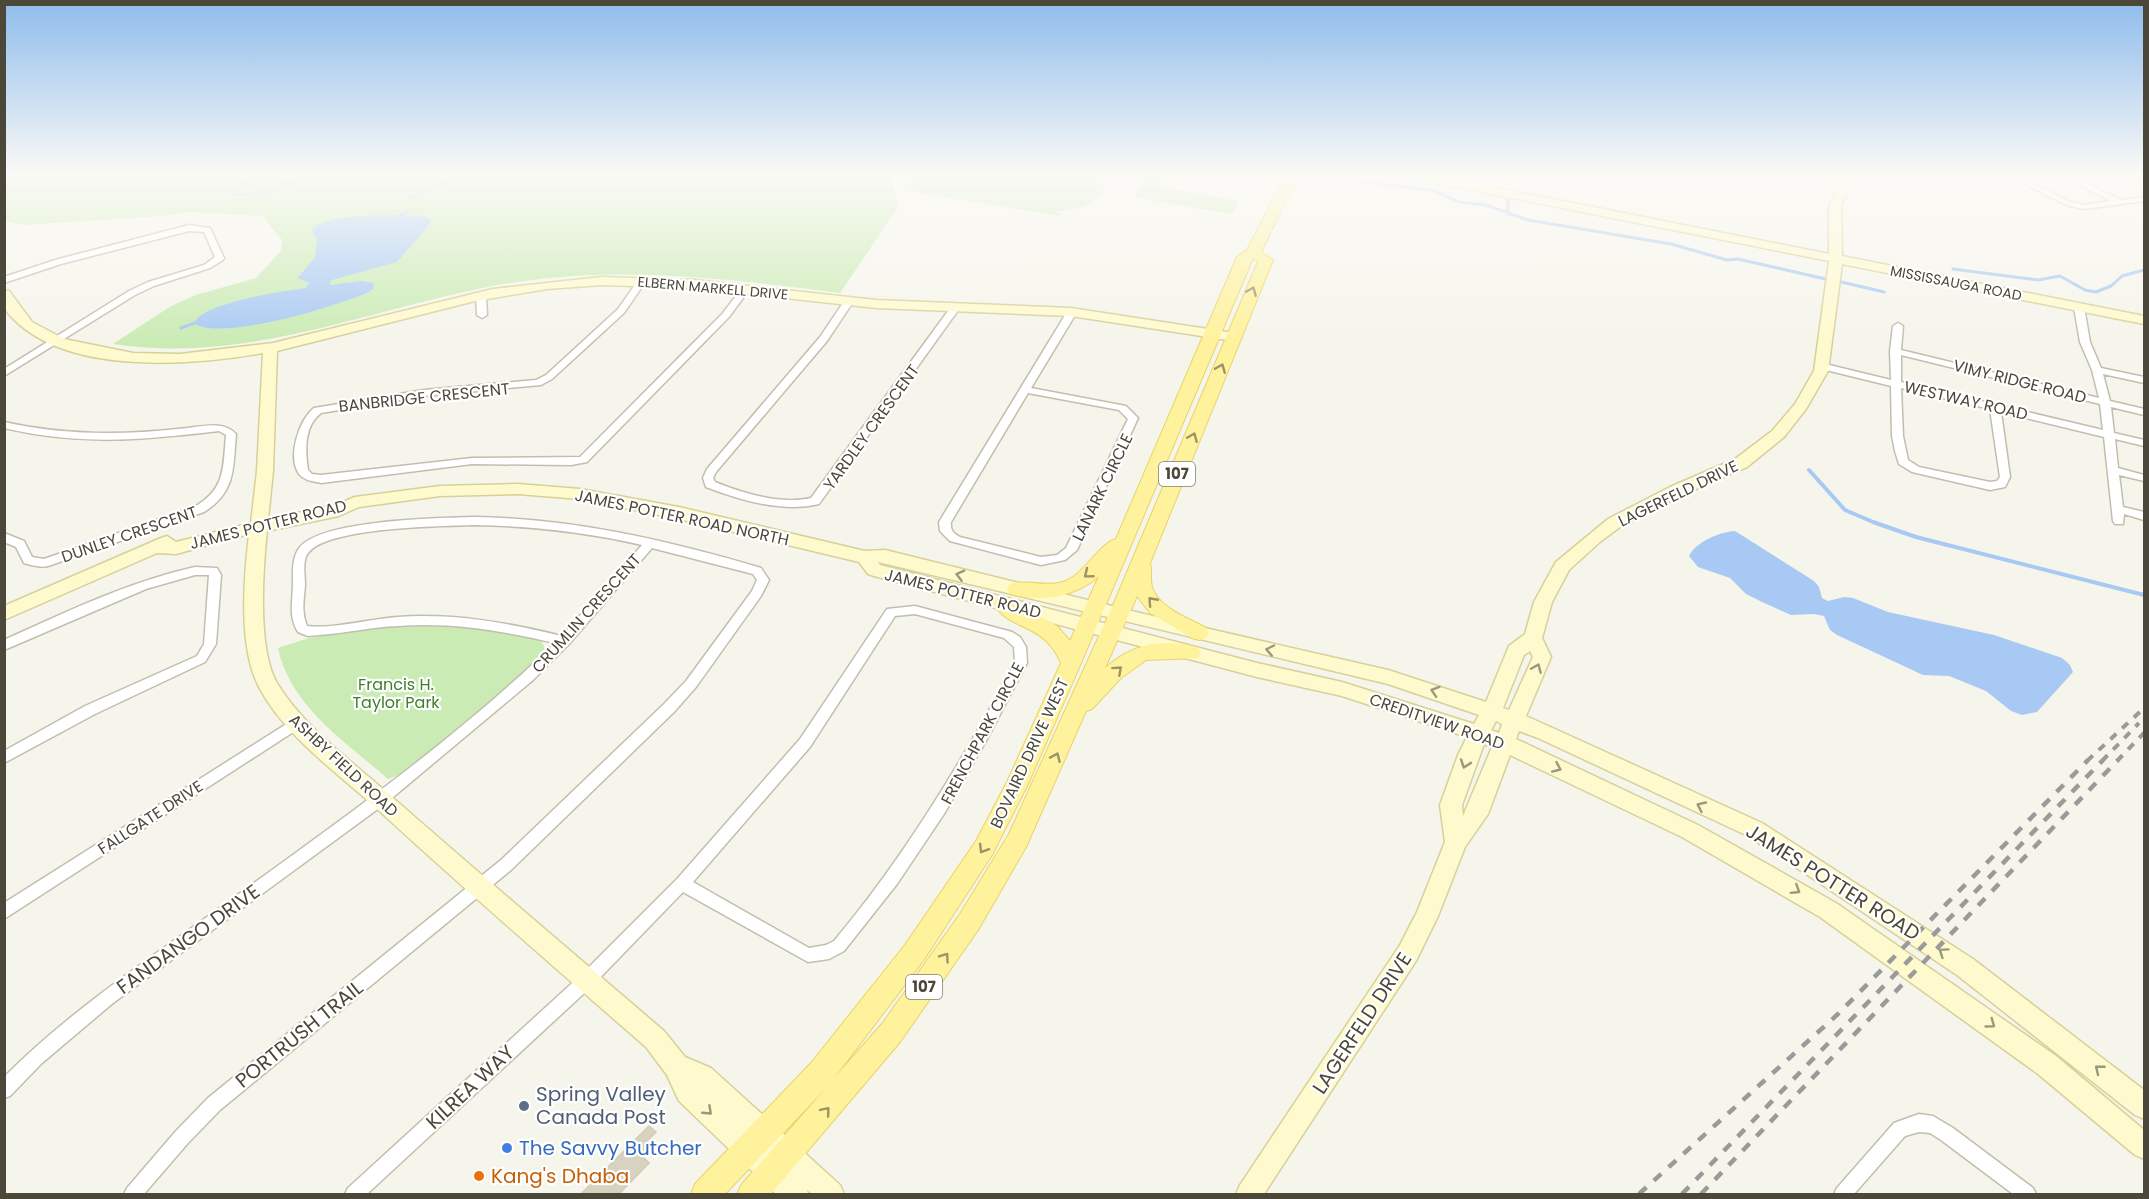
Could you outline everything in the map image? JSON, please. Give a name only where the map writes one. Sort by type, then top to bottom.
[{"type":"main road","name":"BOVAIRD DRIVE WEST","points":[[705,1194],[822,1072],[877,1003],[984,848],[1017,784],[1071,663],[1244,257],[1253,253],[1263,231]]},
{"type":"main road","name":"BOVAIRD DRIVE WEST","points":[[752,1194],[891,1033],[969,922],[1018,840],[1115,623],[1266,260],[1253,253]]},
{"type":"main road","points":[[1071,663],[1065,646],[1056,633],[1014,614],[1010,596],[1062,592],[1101,564],[1128,532]]},
{"type":"main road","points":[[1146,549],[1139,580],[1148,600],[1164,614],[1198,633]]},
{"type":"main road","points":[[1077,711],[1107,680],[1137,656],[1148,651],[1191,653]]},
{"type":"street","points":[[4,280],[58,262],[173,231]]},
{"type":"street","points":[[4,373],[133,293],[169,277],[215,263],[220,258],[209,232],[206,231]]},
{"type":"street","name":"MISSISSAUGA ROAD","points":[[1697,231],[2145,320]]},
{"type":"street","name":"LAGERFELD DRIVE","points":[[1455,842],[1451,805],[1468,755],[1502,690],[1516,651],[1533,638],[1543,602],[1562,566],[1614,523],[1676,491],[1741,463],[1778,434],[1801,406],[1821,366],[1836,259],[1835,231]]},
{"type":"street","name":"ELBERN MARKELL DRIVE","points":[[4,294],[20,320],[55,342],[102,353],[149,358],[206,357],[270,350],[481,296],[556,284],[642,281],[848,302],[954,309],[1072,312],[1234,337]]},
{"type":"street","name":"BANBRIDGE CRESCENT","points":[[642,281],[621,311],[549,377],[538,384],[413,394],[326,407],[312,413],[303,425],[303,471],[309,477],[321,479],[448,462],[510,460],[571,462],[583,460],[726,315],[745,290]]},
{"type":"street","points":[[481,296],[482,315]]},
{"type":"street","name":"YARDLEY CRESCENT","points":[[848,302],[829,333],[711,471],[710,484],[791,504],[808,504],[815,501],[954,309]]},
{"type":"street","points":[[2079,307],[2085,342],[2097,370],[2105,402],[2119,521]]},
{"type":"street","name":"LANARK CIRCLE","points":[[1025,390],[1122,408],[1133,418],[1071,550],[1067,555],[1051,560],[1041,561],[957,540],[950,537],[945,527],[1025,390],[1072,312]]},
{"type":"street","points":[[1898,326],[1896,383],[1903,462],[1917,470],[1990,486],[2001,484],[2005,477],[1995,406]]},
{"type":"street","name":"ASHBY FIELD ROAD","points":[[270,350],[253,590],[258,654],[267,684],[296,723],[479,888],[655,1039],[676,1065],[688,1092],[756,1141],[781,1163]]},
{"type":"street","name":"VIMY RIDGE ROAD","points":[[1896,351],[2145,412]]},
{"type":"street","name":"WESTWAY ROAD","points":[[1821,366],[2145,443]]},
{"type":"street","points":[[2097,370],[2145,380]]},
{"type":"street","name":"DUNLEY CRESCENT","points":[[4,425],[47,436],[75,438],[143,438],[221,428],[231,434],[225,488],[217,499],[200,509],[44,563],[28,560],[20,544],[4,537]]},
{"type":"street","points":[[2114,470],[2145,478]]},
{"type":"street","name":"JAMES POTTER ROAD NORTH","points":[[355,502],[478,489],[580,494],[669,511],[864,557]]},
{"type":"street","name":"JAMES POTTER ROAD","points":[[4,614],[77,580],[159,548],[176,549],[259,521],[339,510],[355,502]]},
{"type":"street","points":[[2118,509],[2145,516]]},
{"type":"street","points":[[565,640],[503,627],[433,621],[381,623],[308,631],[302,629],[298,616],[300,560],[304,551],[314,542],[331,535],[398,525],[451,521],[507,521],[556,525],[650,543]]},
{"type":"street","name":"CRUMLIN CRESCENT","points":[[381,799],[528,677],[565,640],[650,543],[751,568],[761,575],[763,584],[721,644],[669,708],[573,802],[479,888]]},
{"type":"street","name":"JAMES POTTER ROAD","points":[[864,557],[874,570],[1010,596],[1115,623]]},
{"type":"street","points":[[4,646],[93,606],[171,576],[201,569],[213,571],[215,575],[210,644],[201,659],[90,710],[4,758]]},
{"type":"street","name":"FRENCHPARK CIRCLE","points":[[587,980],[682,884],[805,743],[891,612],[915,610],[1008,635],[1020,645],[1023,655],[1021,663],[943,806],[898,870],[839,946],[829,952],[808,955],[682,884]]},
{"type":"street","name":"CREDITVIEW ROAD","points":[[1115,623],[1198,633],[1388,676],[1490,712]]},
{"type":"street","name":"CREDITVIEW ROAD","points":[[1115,623],[1191,653],[1342,689],[1479,733],[1509,733],[1647,810],[1745,860]]},
{"type":"street","name":"LAGERFELD DRIVE","points":[[1249,1194],[1408,953],[1427,916],[1455,842],[1477,814],[1542,657],[1533,638]]},
{"type":"street","name":"JAMES POTTER ROAD","points":[[1490,712],[1509,733],[1545,732],[1754,829],[1965,967],[2145,1106]]},
{"type":"street","name":"FALLGATE DRIVE","points":[[6,909],[296,723]]},
{"type":"street","name":"FANDANGO DRIVE","points":[[4,1090],[36,1057],[106,998],[381,799]]},
{"type":"street","name":"JAMES POTTER ROAD","points":[[1745,860],[1828,910],[1960,1002],[2047,1065],[2145,1146]]},
{"type":"street","name":"PORTRUSH TRAIL","points":[[133,1194],[214,1104],[479,888]]},
{"type":"street","name":"KILREA WAY","points":[[354,1194],[587,980]]},
{"type":"street","points":[[1843,1194],[1900,1129],[1919,1124],[1933,1125],[1947,1134],[2027,1194]]},
{"type":"street","points":[[781,1163],[795,1194]]},
{"type":"street","points":[[781,1163],[831,1194]]},
{"type":"green space","points":[[274,231],[882,231],[840,293],[675,276],[593,275],[510,283],[265,340],[215,346],[165,348],[113,344],[171,306],[196,295],[256,278],[281,251],[282,240]]},
{"type":"green space","name":"Francis H. Taylor Park","points":[[426,626],[484,630],[541,641],[546,650],[526,670],[406,772],[388,779],[338,737],[307,705],[294,688],[284,669],[278,648],[309,638],[387,627]]},
{"type":"water","points":[[313,231],[424,231],[397,262],[332,280],[329,285],[362,281],[374,283],[373,289],[367,293],[307,313],[254,325],[209,328],[195,324],[199,317],[226,304],[306,288],[309,283],[298,278],[315,257],[317,239]]},
{"type":"water","points":[[1735,531],[1814,581],[1819,587],[1822,598],[1828,601],[1844,597],[1853,598],[1888,612],[1994,635],[2062,658],[2070,665],[2073,672],[2037,712],[2022,715],[2011,711],[1986,691],[1949,676],[1923,675],[1837,635],[1830,630],[1824,616],[1791,615],[1746,594],[1730,578],[1698,567],[1689,556],[1697,546],[1709,539],[1722,533]]},
{"type":"building","points":[[649,1126],[656,1132],[643,1145],[647,1148],[641,1155],[649,1163],[619,1194],[581,1194]]},
{"type":"waterway","points":[[1593,231],[1671,244],[1727,260],[1738,259],[1830,280]]},
{"type":"waterway","points":[[1953,269],[2038,280],[2060,276],[2085,290],[2096,292],[2111,286],[2122,276],[2144,270]]},
{"type":"waterway","points":[[1837,281],[1884,292]]},
{"type":"waterway","points":[[181,328],[200,321]]},
{"type":"waterway","points":[[1809,470],[1845,510],[1873,522],[1916,537],[2144,595]]},
{"type":"railway","points":[[2087,761],[2144,708]]},
{"type":"railway","points":[[2102,761],[2139,723]]},
{"type":"railway","points":[[2117,761],[2144,733]]},
{"type":"railway","points":[[1682,1194],[2103,760]]},
{"type":"railway","points":[[1701,1194],[2118,760]]},
{"type":"railway","points":[[1639,1194],[1838,1014],[2087,761]]},
{"type":"place","name":"Spring Valley Canada Post","points":[[524,1106]]},
{"type":"place","name":"The Savvy Butcher","points":[[507,1148]]},
{"type":"place","name":"Kang's Dhaba","points":[[479,1176]]}]
